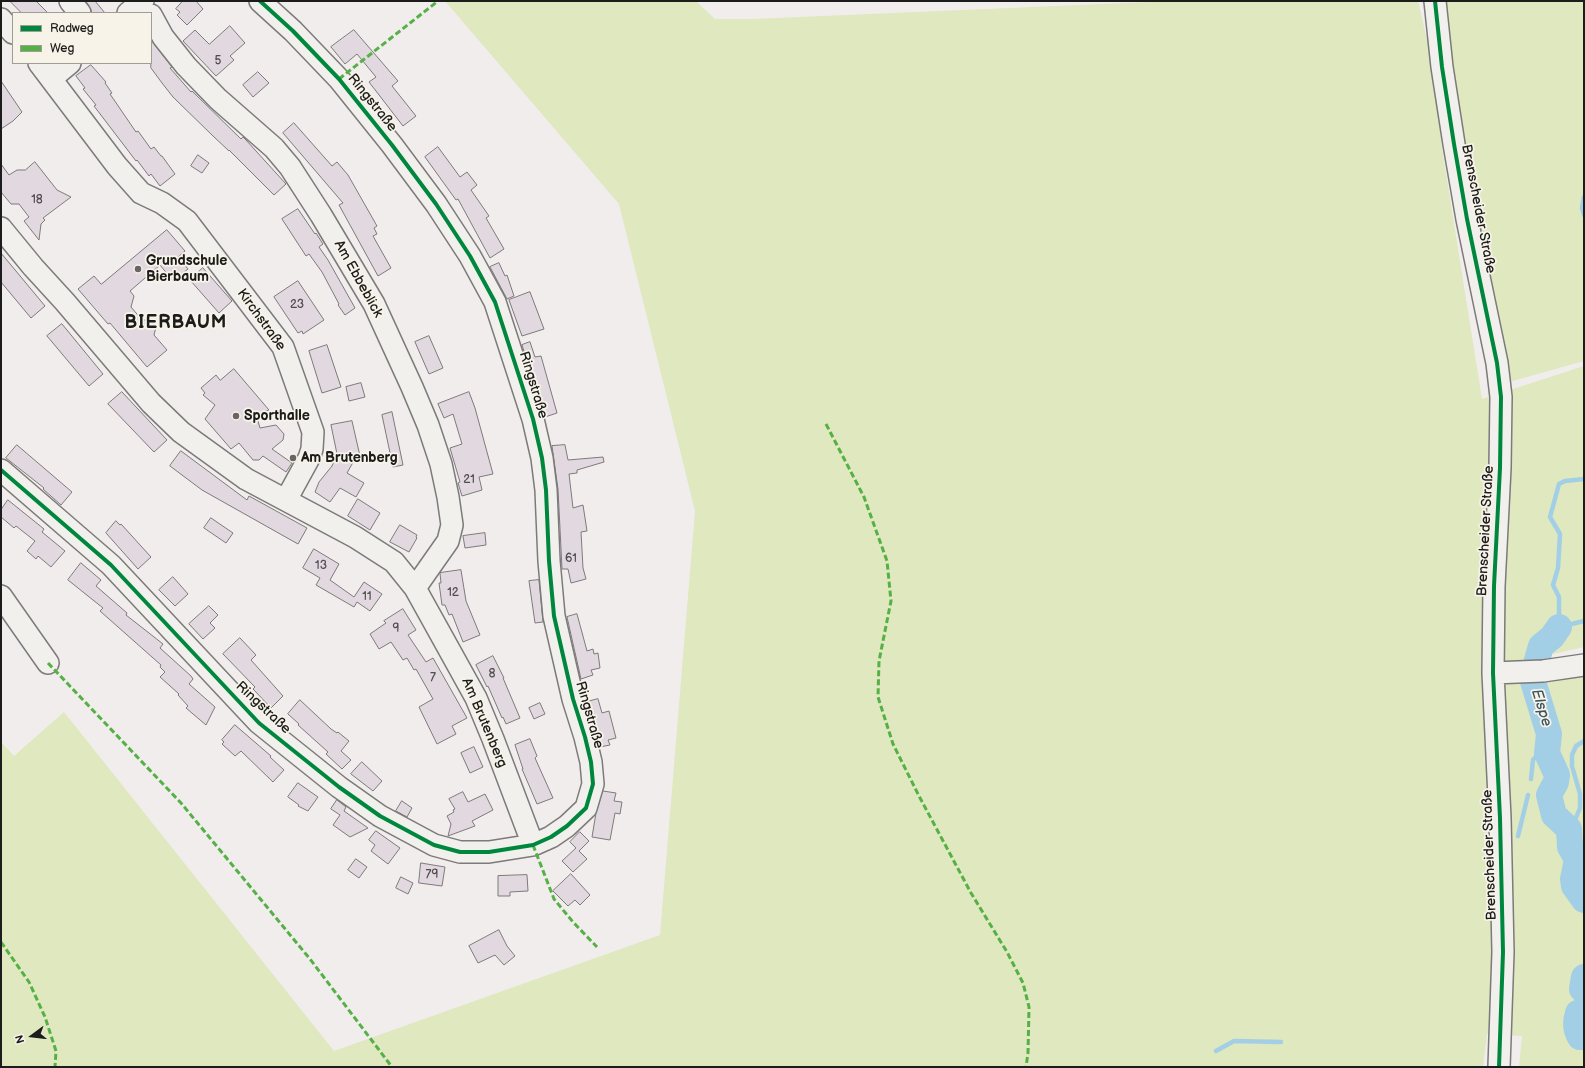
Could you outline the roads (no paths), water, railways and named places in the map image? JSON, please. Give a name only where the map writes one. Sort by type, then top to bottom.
[{"type":"street","points":[[70,1],[79,12]]},
{"type":"street","points":[[129,12],[143,1]]},
{"type":"street","name":"Am Ebbeblick","points":[[143,1],[149,12]]},
{"type":"street","name":"Ringstraße","points":[[1,470],[111,565],[260,723],[340,787],[374,812],[406,831],[434,845],[460,852],[489,852],[533,845],[551,837],[567,826],[586,808],[593,784],[591,762],[571,692],[554,616],[548,561],[546,490],[542,458],[533,419],[495,302],[470,256],[436,204],[392,144],[340,79],[293,31],[260,1]]},
{"type":"street","name":"Brenscheider Straße","points":[[1435,1],[1442,67],[1454,144],[1467,219],[1497,363],[1501,397],[1500,468],[1494,586],[1493,673],[1500,818],[1503,944],[1499,1067]]},
{"type":"street","name":"Am Ebbeblick","points":[[152,18],[163,37],[186,66],[218,99],[274,148],[290,167],[321,215],[374,304],[428,425],[441,464],[448,497],[452,525],[448,541],[415,588]]},
{"type":"street","points":[[1,19],[12,32]]},
{"type":"street","points":[[45,71],[67,64]]},
{"type":"street","name":"Kirchstraße","points":[[45,71],[117,166],[141,193],[162,203],[187,221],[283,347],[313,432],[312,449],[309,458],[286,500]]},
{"type":"street","name":"Am Brutenberg","points":[[1,228],[151,403],[181,432],[246,479],[355,537],[394,562],[415,588],[476,698],[493,738],[533,845]]},
{"type":"street","points":[[1,596],[48,663]]},
{"type":"street","points":[[1493,673],[1544,671],[1584,664]]},
{"type":"waterway","points":[[1584,197],[1582,208],[1584,215]]},
{"type":"waterway","points":[[1584,479],[1565,481],[1559,484],[1550,517],[1560,534],[1558,568],[1553,585],[1559,597],[1559,627],[1584,621]]},
{"type":"waterway","name":"Elspe","points":[[1559,627],[1552,637],[1541,646],[1532,678],[1549,734],[1547,753],[1557,775],[1556,782],[1549,795],[1554,815],[1569,829],[1570,847],[1577,859],[1573,879],[1574,886],[1584,900]]},
{"type":"waterway","points":[[1577,859],[1582,849],[1575,820],[1580,808],[1580,794],[1572,766],[1572,755],[1576,746],[1584,741]]},
{"type":"waterway","points":[[1531,779],[1533,760],[1540,752],[1547,753]]},
{"type":"waterway","points":[[1518,836],[1528,795]]},
{"type":"waterway","name":"Elspe","points":[[1584,977],[1582,989],[1584,991]]},
{"type":"waterway","name":"Elspe","points":[[1584,1010],[1578,1013],[1576,1022],[1578,1034],[1580,1037],[1584,1037]]},
{"type":"waterway","points":[[1216,1051],[1234,1041],[1281,1042]]},
{"type":"place","name":"Grundschule Bierbaum","points":[[138,269]]},
{"type":"place","name":"Sporthalle","points":[[236,416]]},
{"type":"place","name":"Am Brutenberg","points":[[293,458]]},
{"type":"district","name":"BIERBAUM","points":[[176,323]]}]
